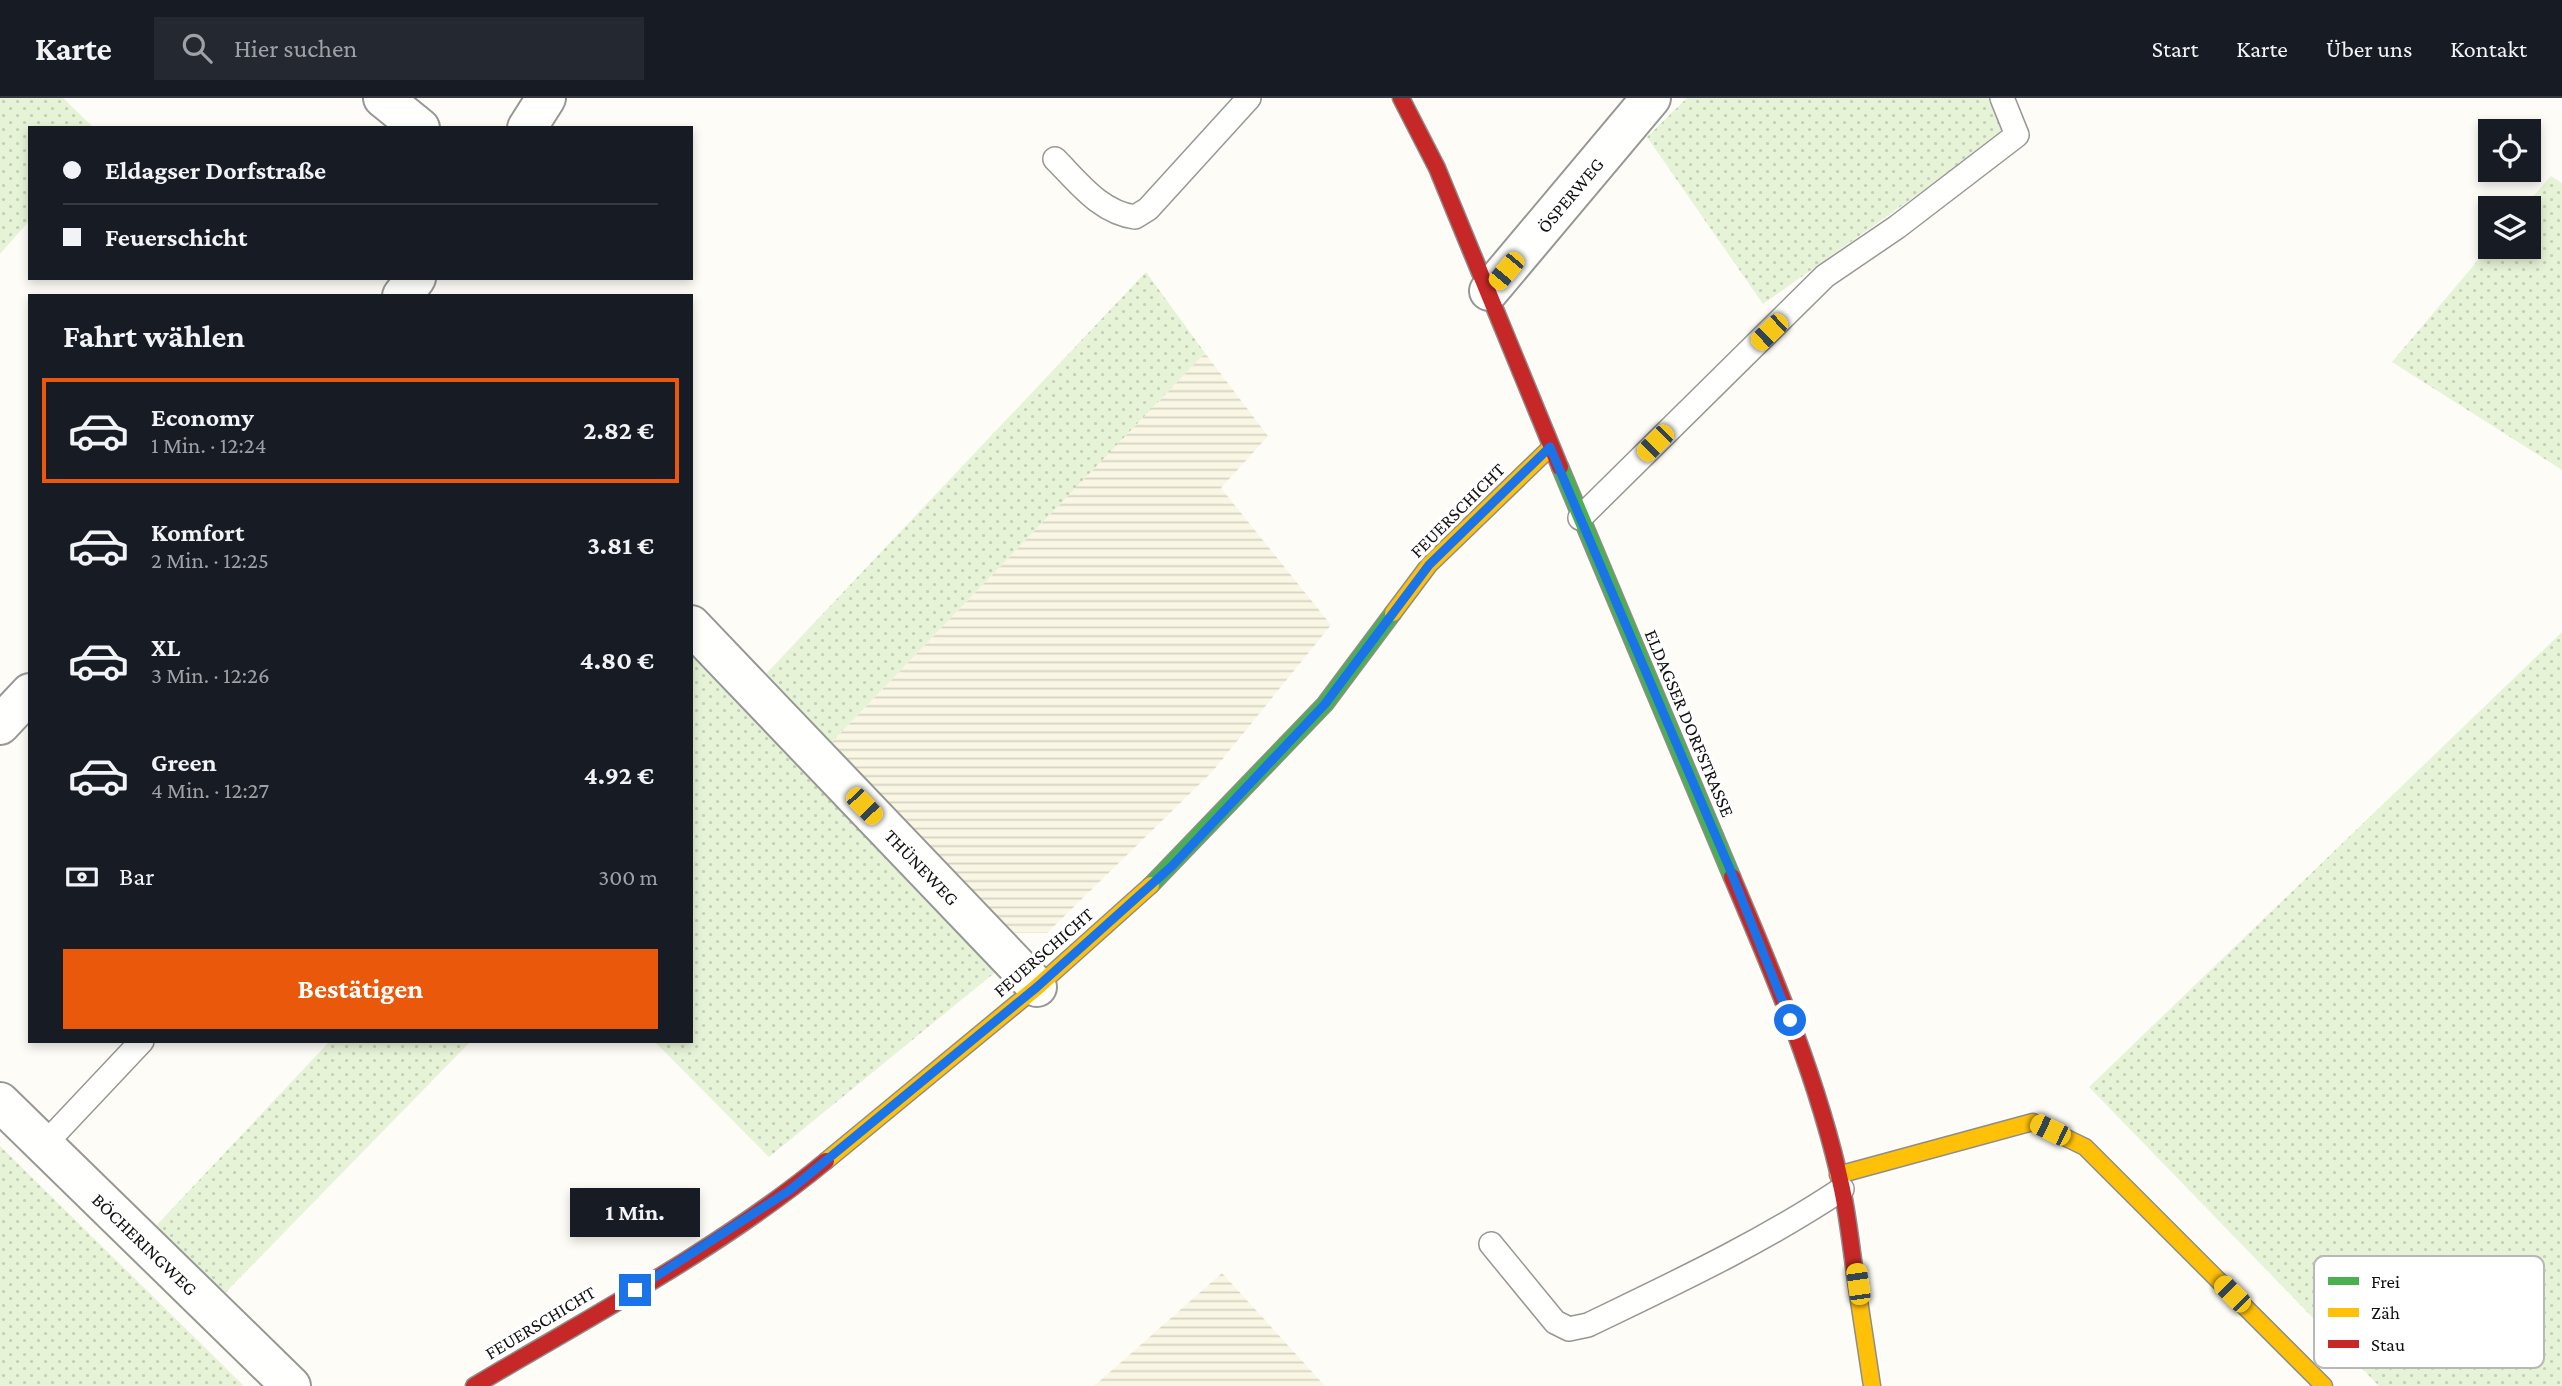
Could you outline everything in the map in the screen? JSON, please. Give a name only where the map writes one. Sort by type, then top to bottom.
[{"type":"street","points":[[383,98],[418,126]]},
{"type":"street","points":[[528,126],[546,98]]},
{"type":"street","name":"ELDAGSER DORFSTRASSE","points":[[1401,98],[1437,168],[1489,290],[1550,447],[1771,969],[1812,1084],[1840,1182],[1872,1386]]},
{"type":"street","name":"ÖSPERWEG","points":[[1489,290],[1651,98]]},
{"type":"street","points":[[404,294],[414,280]]},
{"type":"street","name":"FEUERSCHICHT","points":[[474,1386],[658,1276],[790,1190],[1037,987],[1181,856],[1325,704],[1429,565],[1550,447]]},
{"type":"street","name":"THÜNEWEG","points":[[693,627],[1037,987]]},
{"type":"street","points":[[0,725],[28,695]]},
{"type":"street","name":"BÖCHERINGWEG","points":[[0,1102],[291,1386]]},
{"type":"street","points":[[1840,1182],[2033,1122],[2085,1147],[2324,1386]]},
{"type":"lane","points":[[1055,159],[1099,202],[1112,211],[1135,217],[1148,209],[1249,98]]},
{"type":"lane","points":[[1580,518],[1825,276],[1897,227],[2018,135],[2002,98]]},
{"type":"lane","points":[[44,1145],[140,1043]]},
{"type":"lane","points":[[1491,1244],[1555,1322],[1569,1329],[1588,1325],[1782,1229],[1840,1182]]},
{"type":"shaded area","points":[[1205,353],[1268,436],[1221,488],[1331,625],[1212,772],[1047,933],[1013,933],[826,748]]},
{"type":"shaded area","points":[[1222,1273],[1325,1386],[1094,1386]]},
{"type":"green space","points":[[0,98],[63,98],[92,126],[28,126],[28,222],[0,254]]},
{"type":"green space","points":[[1687,98],[1988,98],[2003,134],[1763,304],[1647,137]]},
{"type":"green space","points":[[2551,176],[2562,183],[2562,470],[2392,362],[2479,259],[2541,259],[2541,196],[2534,196]]},
{"type":"green space","points":[[1146,272],[1205,353],[826,748],[761,679]]},
{"type":"green space","points":[[2562,632],[2562,1386],[2379,1386],[2362,1368],[2544,1368],[2544,1256],[2314,1256],[2314,1319],[2089,1087]]},
{"type":"green space","points":[[699,648],[998,970],[769,1157],[656,1043],[693,1043],[693,655]]},
{"type":"green space","points":[[328,1043],[469,1043],[222,1296],[154,1228]]},
{"type":"green space","points":[[0,1146],[244,1386],[0,1386]]},
{"type":"traffic: fast","points":[[1560,467],[1732,877]]},
{"type":"traffic: fast","points":[[1151,885],[1325,704],[1393,613]]},
{"type":"traffic: slow","points":[[1393,613],[1429,565],[1551,447]]},
{"type":"traffic: slow","points":[[826,1161],[1037,987],[1151,885]]},
{"type":"traffic: slow","points":[[1838,1175],[2033,1122],[2085,1147],[2324,1386]]},
{"type":"traffic: slow","points":[[1855,1274],[1872,1386]]},
{"type":"traffic: jam","points":[[1401,98],[1437,168],[1560,467]]},
{"type":"traffic: jam","points":[[1732,877],[1780,992],[1821,1109],[1842,1189],[1855,1274]]},
{"type":"traffic: jam","points":[[474,1386],[699,1252],[785,1193],[826,1161]]},
{"type":"route","points":[[635,1290],[790,1190],[1037,987],[1172,866],[1325,704],[1429,565],[1550,447],[1729,867],[1790,1020]]}]
